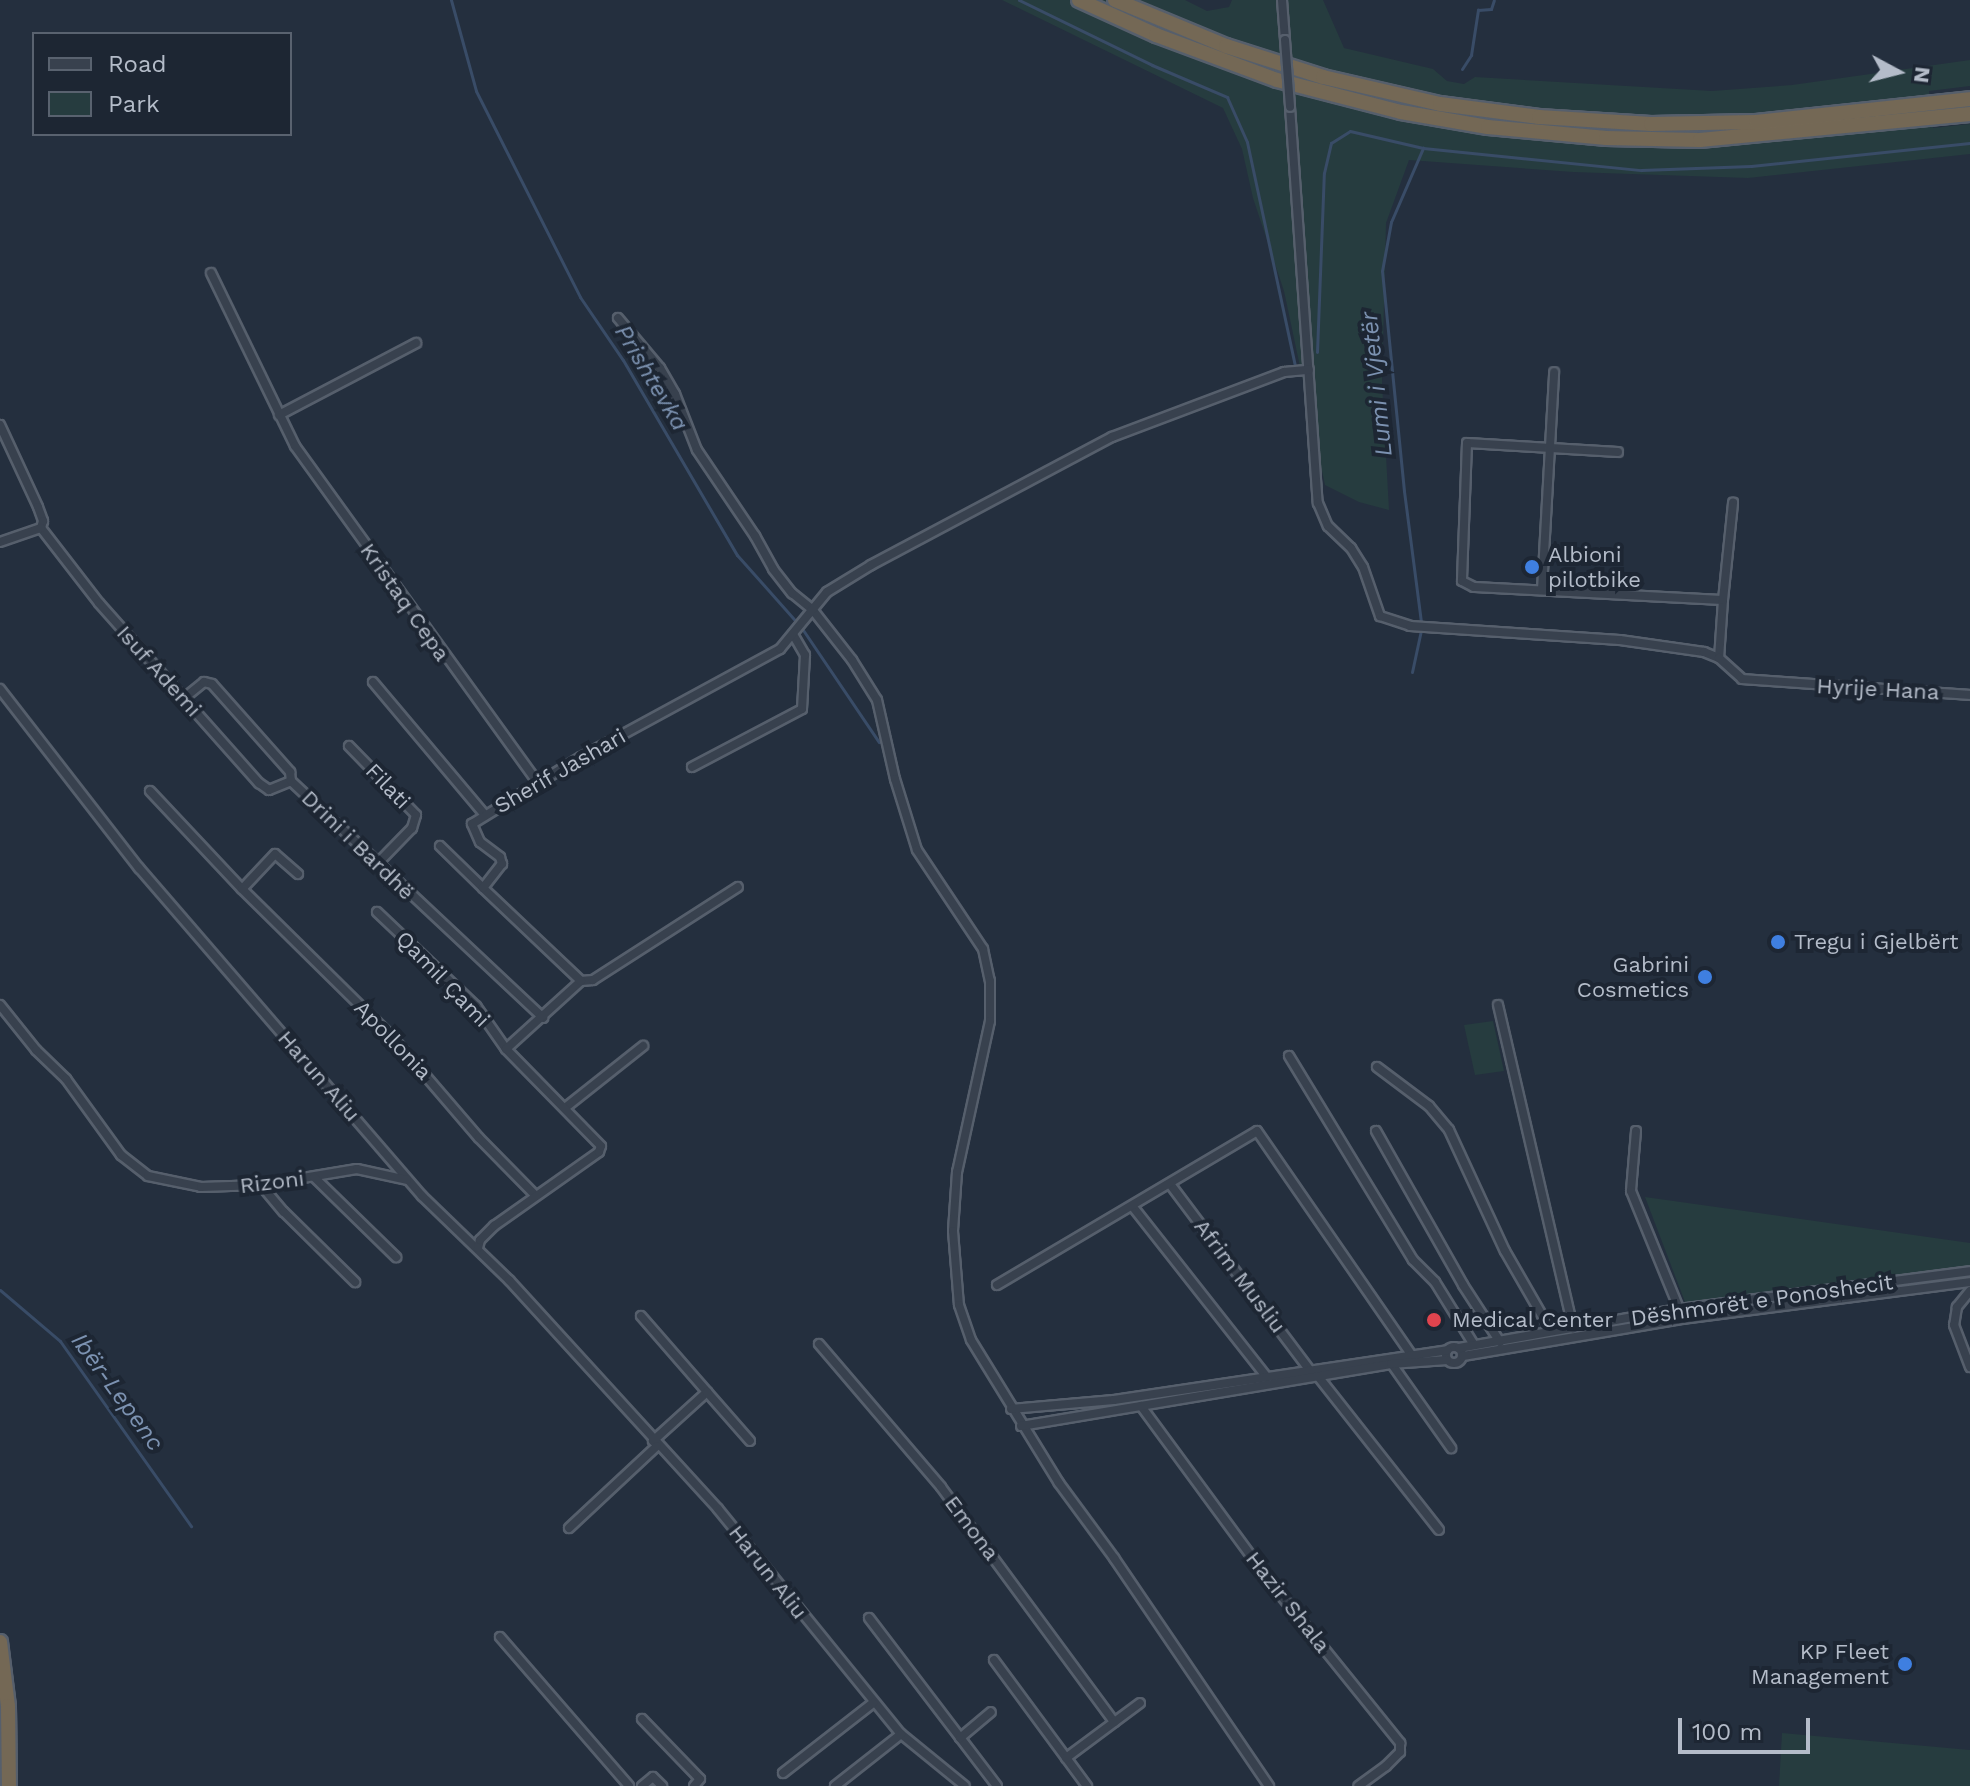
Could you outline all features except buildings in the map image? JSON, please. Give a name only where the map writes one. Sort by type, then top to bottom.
[{"type":"highway","points":[[1079,0],[1156,35],[1277,80],[1401,112],[1488,127],[1606,138],[1700,140],[1812,132],[1970,114]]},
{"type":"highway","points":[[1115,0],[1226,46],[1323,77],[1440,104],[1523,115],[1697,124],[1793,119],[1970,99]]},
{"type":"highway","points":[[0,1642],[8,1706],[9,1786]]},
{"type":"street","points":[[1282,0],[1316,488],[1322,516],[1334,534],[1358,558],[1376,608],[1386,620],[1410,626],[1620,640],[1704,652],[1719,658],[1733,503]]},
{"type":"street","name":"Kristaq Cepa","points":[[211,273],[295,446],[538,783]]},
{"type":"street","points":[[618,318],[660,368],[675,394],[697,450],[755,536],[773,569],[792,593],[812,609],[852,660],[877,700],[917,850],[983,949],[990,981],[990,1021],[955,1186],[956,1288],[971,1340],[1021,1426],[1269,1786]]},
{"type":"street","points":[[279,415],[416,343]]},
{"type":"street","name":"Sherif Jashari","points":[[483,888],[502,864],[500,857],[480,842],[472,824],[538,783],[780,649],[812,609],[839,584],[1112,437],[1284,372],[1309,370]]},
{"type":"street","points":[[1542,590],[1554,372]]},
{"type":"street","name":"Isuf Ademi","points":[[0,425],[38,507],[43,521],[41,528],[62,560],[265,788],[274,789],[291,781]]},
{"type":"street","points":[[1618,452],[1467,443],[1462,581],[1474,587],[1723,600]]},
{"type":"street","points":[[0,542],[41,528]]},
{"type":"street","points":[[692,767],[802,709],[805,655],[795,632]]},
{"type":"street","name":"Hyrije Hana","points":[[1719,658],[1742,679],[1970,695]]},
{"type":"street","name":"Drini i Bardhë","points":[[183,699],[204,682],[212,684],[290,772],[291,781],[543,1018]]},
{"type":"street","points":[[373,682],[485,815]]},
{"type":"street","name":"Harun Aliu","points":[[0,689],[139,868],[408,1180],[478,1248],[718,1509],[901,1734],[965,1786]]},
{"type":"street","name":"Filati","points":[[349,746],[416,815],[412,828],[377,864]]},
{"type":"street","name":"Apollonia","points":[[150,791],[242,889],[425,1072],[479,1138],[536,1196]]},
{"type":"street","points":[[440,846],[581,981]]},
{"type":"street","points":[[242,889],[275,854],[298,874]]},
{"type":"street","points":[[478,1248],[480,1240],[494,1226],[601,1149],[593,1135],[506,1049],[581,981],[593,980],[738,887]]},
{"type":"street","name":"Qamil Çami","points":[[377,912],[476,1006],[506,1049]]},
{"type":"street","name":"Rizoni","points":[[0,1005],[36,1050],[66,1079],[121,1155],[137,1170],[177,1185],[261,1185],[357,1169],[408,1180]]},
{"type":"street","points":[[1498,1005],[1573,1328]]},
{"type":"street","points":[[565,1108],[643,1046]]},
{"type":"street","points":[[1289,1056],[1413,1260],[1435,1282],[1474,1345]]},
{"type":"street","points":[[1377,1067],[1429,1106],[1449,1130],[1505,1251],[1551,1331]]},
{"type":"street","points":[[997,1285],[1257,1131],[1411,1354]]},
{"type":"street","points":[[1376,1131],[1463,1285],[1500,1342]]},
{"type":"street","points":[[1636,1131],[1631,1191],[1682,1319]]},
{"type":"street","points":[[314,1177],[396,1257]]},
{"type":"street","name":"Afrim Musliu","points":[[1170,1184],[1310,1368],[1439,1530]]},
{"type":"street","points":[[261,1185],[355,1282]]},
{"type":"street","points":[[1133,1207],[1266,1375],[1269,1385]]},
{"type":"street","name":"Dëshmorët e Ponoshecit","points":[[1389,1361],[1411,1354],[1447,1355],[1456,1363],[1461,1352],[1474,1345],[1551,1331],[1679,1309],[1970,1271]]},
{"type":"street","name":"Dëshmorët e Ponoshecit","points":[[1021,1426],[1100,1406],[1310,1368],[1351,1367],[1447,1355],[1682,1319],[1970,1282]]},
{"type":"street","points":[[1970,1291],[1957,1307],[1954,1325],[1970,1367]]},
{"type":"street","points":[[641,1316],[750,1441]]},
{"type":"street","name":"Emona","points":[[819,1344],[941,1487],[1114,1722]]},
{"type":"street","points":[[1389,1361],[1451,1448]]},
{"type":"street","name":"Dëshmorët e Ponoshecit","points":[[1011,1409],[1141,1406],[1319,1378],[1351,1367]]},
{"type":"street","points":[[569,1528],[707,1392]]},
{"type":"street","name":"Hazir Shala","points":[[1141,1406],[1271,1583],[1400,1743],[1400,1752],[1358,1786]]},
{"type":"street","points":[[869,1618],[997,1786]]},
{"type":"street","points":[[500,1637],[629,1786]]},
{"type":"street","points":[[994,1660],[1087,1786]]},
{"type":"street","points":[[783,1773],[873,1703]]},
{"type":"street","points":[[1066,1758],[1140,1703]]},
{"type":"street","points":[[960,1738],[991,1712]]},
{"type":"street","points":[[642,1719],[700,1779],[694,1786]]},
{"type":"street","points":[[835,1786],[901,1734]]},
{"type":"street","points":[[642,1786],[653,1777],[662,1786]]},
{"type":"green space","points":[[1002,0],[1185,0],[1207,11],[1229,7],[1232,0],[1323,0],[1344,48],[1433,69],[1447,81],[1464,84],[1475,77],[1712,91],[1792,85],[1970,60],[1970,86],[1929,91],[1933,128],[1970,124],[1970,154],[1748,178],[1573,172],[1409,160],[1386,223],[1382,383],[1389,510],[1359,502],[1325,485],[1284,291],[1253,198],[1242,149],[1223,108]]},
{"type":"green space","points":[[1493,1021],[1504,1071],[1475,1075],[1464,1025]]},
{"type":"green space","points":[[1645,1197],[1970,1243],[1970,1283],[1844,1296],[1790,1295],[1690,1315]]},
{"type":"green space","points":[[1782,1733],[1970,1750],[1970,1786],[1779,1786]]},
{"type":"waterway","name":"Prishtevka","points":[[451,0],[476,91],[580,297],[623,360],[737,555],[801,627],[879,742]]},
{"type":"waterway","points":[[1019,0],[1152,65],[1227,97],[1247,142],[1295,365]]},
{"type":"waterway","name":"Lumi i Vjetër","points":[[1462,69],[1471,55],[1478,10],[1491,9],[1494,0]]},
{"type":"waterway","points":[[1317,352],[1324,173],[1331,143],[1350,131],[1423,148],[1641,170],[1751,166],[1970,143]]},
{"type":"waterway","name":"Lumi i Vjetër","points":[[1421,622],[1404,491],[1382,271],[1391,222],[1423,148]]},
{"type":"waterway","name":"Lumi i Vjetër","points":[[1412,672],[1421,630]]},
{"type":"waterway","name":"Ibër-Lepenc","points":[[0,1290],[60,1341],[191,1526]]},
{"type":"place","name":"Albioni pilotbike","points":[[1532,567]]},
{"type":"place","name":"Tregu i Gjelbërt","points":[[1778,942]]},
{"type":"place","name":"Gabrini Cosmetics","points":[[1705,977]]},
{"type":"place","name":"Medical Center","points":[[1434,1320]]},
{"type":"place","name":"KP Fleet Management","points":[[1905,1664]]}]
